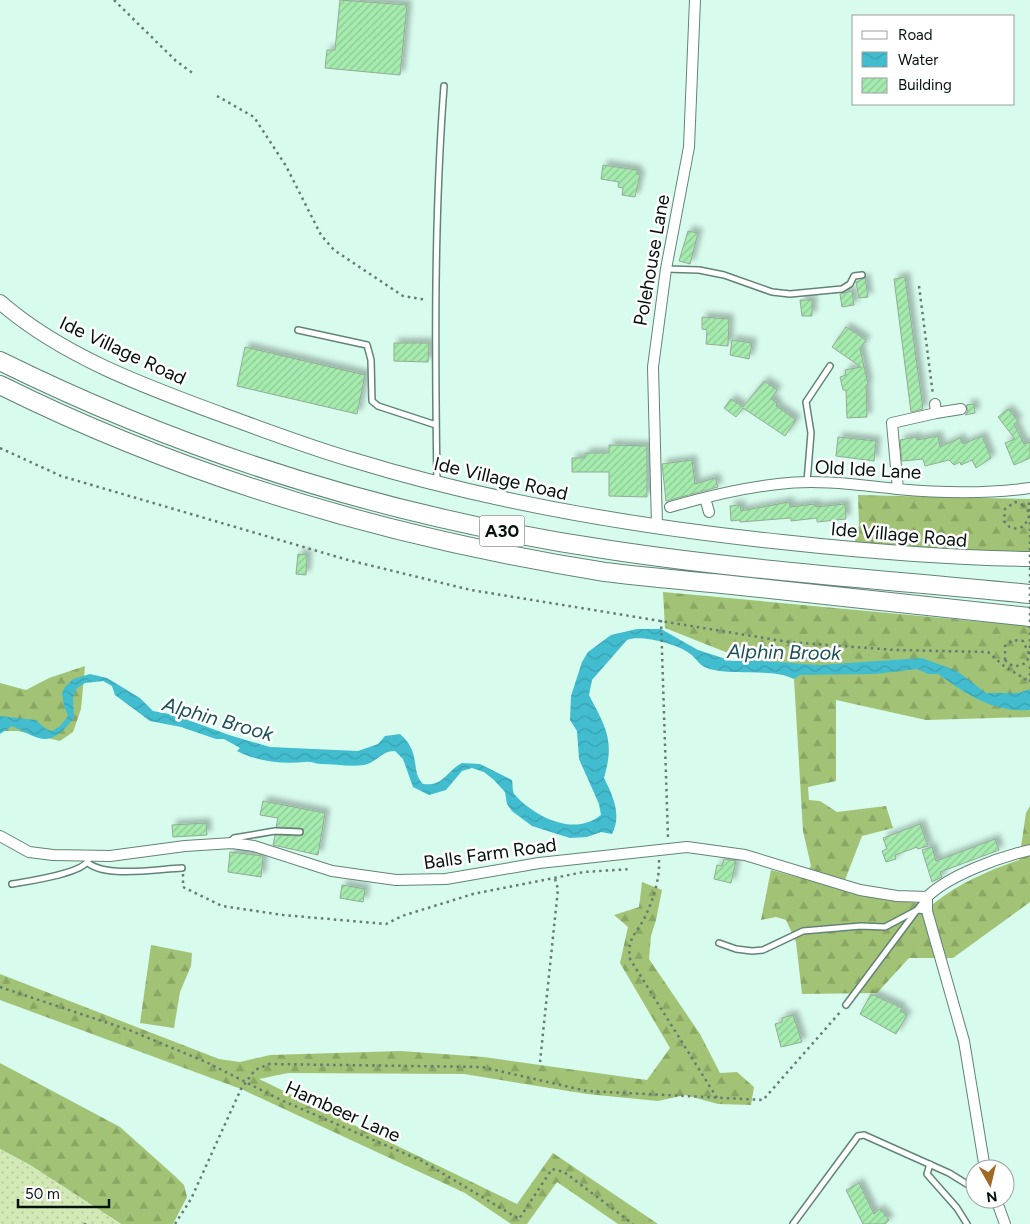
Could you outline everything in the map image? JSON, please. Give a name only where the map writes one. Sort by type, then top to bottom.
[{"type":"highway","name":"A30","points":[[0,361],[70,396],[202,448],[313,484],[478,527],[610,550],[736,566],[1030,594]]},
{"type":"highway","name":"A30","points":[[0,385],[65,417],[199,470],[374,523],[473,547],[606,572],[1030,616]]},
{"type":"street","name":"Polehouse Lane","points":[[657,526],[653,367],[666,269],[689,147],[695,5]]},
{"type":"street","name":"Ide Village Road","points":[[0,302],[53,340],[84,357],[153,389],[306,445],[436,483],[538,507],[657,526],[889,553],[958,558],[1030,559]]},
{"type":"street","points":[[898,489],[892,424],[935,409],[961,409]]},
{"type":"street","name":"Old Ide Lane","points":[[670,507],[705,498],[779,484],[852,484],[898,489],[1001,492],[1030,488]]},
{"type":"street","points":[[705,498],[709,512]]},
{"type":"street","name":"Balls Farm Road","points":[[0,836],[29,852],[89,859],[185,846],[226,844],[254,846],[302,863],[358,876],[423,880],[446,880],[539,863],[686,847],[722,850],[860,890],[897,896],[927,897]]},
{"type":"street","points":[[983,1159],[964,1041],[922,910],[927,897],[948,881],[1006,856],[1030,850]]},
{"type":"street","points":[[1000,1209],[1006,1224]]},
{"type":"lane","points":[[436,483],[438,160],[444,86]]},
{"type":"lane","points":[[666,269],[699,270],[724,275],[772,292],[790,294],[842,289],[850,284],[854,276],[862,275]]},
{"type":"lane","points":[[298,330],[367,345],[371,360],[372,401],[378,406],[436,425]]},
{"type":"lane","points":[[807,483],[811,432],[806,402],[830,366]]},
{"type":"lane","points":[[226,844],[234,838],[275,832],[300,832]]},
{"type":"lane","points":[[12,884],[71,871],[89,859],[93,867],[120,871],[182,868]]},
{"type":"lane","points":[[719,943],[736,949],[763,950],[803,931],[861,926],[885,927],[922,910]]},
{"type":"lane","points":[[846,1005],[922,910]]},
{"type":"lane","points":[[793,1224],[858,1136],[864,1135],[930,1164],[965,1183]]},
{"type":"lane","points":[[930,1164],[927,1174],[957,1208],[967,1224]]},
{"type":"path","points":[[114,0],[176,61],[194,74]]},
{"type":"path","points":[[217,96],[254,116],[286,166],[321,236],[334,250],[403,296],[436,301]]},
{"type":"path","points":[[919,286],[935,409]]},
{"type":"path","points":[[0,448],[61,476],[348,560],[471,590],[789,642],[895,650],[988,652],[1004,666],[1030,683]]},
{"type":"path","points":[[1029,509],[1029,516],[1027,522],[1021,528],[1009,527],[1004,521],[1003,514],[1010,504],[1015,502],[1023,505],[1027,508],[1029,512],[1030,650],[1029,656],[1027,662],[1018,666],[1011,665],[1005,660],[1004,650],[1008,642],[1018,639],[1027,645],[1029,650],[1030,656]]},
{"type":"path","points":[[660,620],[664,848],[655,891],[644,917],[628,946],[630,959],[717,1098]]},
{"type":"path","points":[[1030,666],[1030,683]]},
{"type":"path","points":[[182,868],[183,887],[222,906],[386,924],[402,916],[473,894],[584,872],[631,869]]},
{"type":"path","points":[[540,1062],[558,889],[555,879]]},
{"type":"path","name":"Hambeer Lane","points":[[0,987],[129,1030],[206,1062],[281,1100],[422,1161],[519,1219],[552,1169],[564,1172],[633,1224]]},
{"type":"path","points":[[175,1224],[191,1199],[246,1082],[255,1070],[269,1064],[482,1067],[587,1091],[763,1100],[846,1005]]},
{"type":"green space","points":[[858,495],[1030,499],[1030,551],[960,553],[854,545],[859,526]]},
{"type":"green space","points":[[663,592],[1030,626],[1030,717],[926,720],[836,700],[836,781],[808,787],[809,800],[820,801],[837,812],[886,806],[893,828],[862,836],[845,880],[844,890],[897,901],[933,904],[974,878],[1019,860],[1026,813],[1030,806],[1030,902],[953,958],[909,958],[877,993],[802,994],[796,942],[786,920],[776,917],[761,920],[771,870],[801,878],[811,866],[803,831],[794,679],[665,628]]},
{"type":"green space","points":[[85,666],[81,709],[73,732],[60,741],[18,731],[0,731],[0,683],[26,690],[49,678]]},
{"type":"green space","points":[[642,882],[662,890],[651,936],[649,959],[700,1034],[720,1073],[737,1072],[754,1087],[751,1105],[718,1104],[685,1095],[658,1101],[587,1094],[464,1074],[288,1073],[259,1079],[517,1204],[553,1153],[658,1224],[618,1224],[557,1182],[527,1224],[511,1224],[465,1193],[241,1089],[0,1000],[0,974],[219,1059],[240,1062],[270,1055],[401,1051],[484,1057],[647,1080],[670,1048],[620,963],[628,927],[614,915],[639,907]]},
{"type":"green space","points":[[151,945],[192,953],[191,966],[180,992],[174,1028],[140,1023]]},
{"type":"green space","points":[[0,1063],[120,1127],[177,1178],[184,1185],[187,1197],[173,1224],[121,1224],[30,1165],[0,1149]]},
{"type":"green space","points":[[0,1149],[30,1165],[121,1224],[0,1224]]},
{"type":"water","points":[[637,629],[661,629],[698,650],[732,661],[752,660],[819,665],[922,658],[957,671],[986,693],[1019,693],[1030,689],[1030,710],[1017,710],[992,705],[970,695],[938,674],[928,674],[917,669],[875,674],[800,675],[794,679],[776,674],[719,671],[700,664],[689,653],[676,646],[649,639],[633,638],[627,640],[592,680],[589,695],[604,726],[609,744],[604,778],[615,806],[615,827],[612,834],[601,832],[587,837],[570,838],[532,826],[512,811],[507,804],[505,792],[484,772],[472,768],[462,771],[446,790],[429,795],[413,787],[403,759],[395,751],[386,752],[368,764],[358,766],[262,760],[237,751],[240,748],[224,739],[216,739],[181,727],[150,721],[115,695],[112,686],[103,681],[85,683],[76,689],[73,698],[74,718],[66,728],[52,738],[39,738],[12,726],[0,734],[0,716],[36,720],[46,729],[52,731],[60,726],[68,716],[62,693],[65,687],[73,679],[90,674],[107,678],[140,698],[153,711],[175,715],[229,735],[270,747],[358,751],[378,744],[385,736],[400,734],[411,748],[419,779],[423,784],[440,781],[462,763],[480,764],[512,780],[514,794],[523,803],[544,817],[555,822],[579,824],[601,815],[599,804],[579,759],[577,731],[570,720],[571,696],[582,662],[588,652],[611,635]]},
{"type":"building","points":[[340,0],[407,5],[400,75],[325,68],[327,50],[335,50]]},
{"type":"building","points":[[603,165],[637,170],[637,174],[640,175],[635,197],[622,195],[623,188],[618,187],[619,182],[601,179]]},
{"type":"building","points":[[688,231],[698,233],[690,264],[679,261]]},
{"type":"building","points":[[905,277],[923,409],[911,412],[894,279]]},
{"type":"building","points":[[865,278],[868,297],[859,298],[856,282]]},
{"type":"building","points":[[852,291],[854,305],[842,307],[840,294]]},
{"type":"building","points":[[800,300],[812,300],[812,316],[802,316]]},
{"type":"building","points":[[702,317],[729,319],[728,346],[706,344],[707,330],[702,329]]},
{"type":"building","points":[[846,327],[866,340],[860,349],[868,384],[866,385],[867,417],[847,418],[846,390],[843,390],[840,377],[846,375],[845,370],[861,367],[832,347]]},
{"type":"building","points":[[732,340],[752,343],[749,359],[730,355]]},
{"type":"building","points":[[394,343],[429,343],[428,362],[394,361]]},
{"type":"building","points":[[245,347],[365,375],[357,414],[237,386]]},
{"type":"building","points":[[764,381],[777,390],[771,399],[777,403],[776,406],[796,420],[785,436],[743,408],[736,417],[724,408],[731,399],[743,407]]},
{"type":"building","points":[[974,404],[975,413],[965,415],[968,411],[966,405]]},
{"type":"building","points":[[1008,409],[1018,421],[1014,424],[1024,444],[1030,442],[1030,458],[1014,465],[1005,443],[1015,439],[998,417]]},
{"type":"building","points":[[938,436],[940,447],[960,438],[963,444],[982,436],[991,458],[976,468],[972,460],[961,465],[960,462],[954,465],[949,460],[925,466],[923,459],[902,461],[900,440],[916,437],[917,440]]},
{"type":"building","points":[[838,437],[876,441],[874,461],[836,456]]},
{"type":"building","points":[[609,445],[647,446],[647,497],[609,496],[609,472],[572,472],[572,458],[585,458],[585,453],[609,453]]},
{"type":"building","points":[[692,460],[695,484],[715,478],[718,487],[666,501],[662,464]]},
{"type":"building","points":[[789,502],[790,507],[815,504],[816,507],[845,504],[846,519],[817,522],[817,518],[791,521],[791,518],[731,521],[730,506],[740,505],[741,511]]},
{"type":"building","points":[[298,554],[307,555],[306,575],[296,574]]},
{"type":"building","points":[[263,801],[325,813],[318,855],[273,845],[275,835],[300,836],[304,830],[300,828],[276,827],[278,818],[260,815]]},
{"type":"building","points":[[206,823],[207,835],[173,837],[172,825]]},
{"type":"building","points":[[920,824],[928,846],[918,849],[917,847],[895,855],[896,859],[886,862],[882,851],[887,849],[883,838]]},
{"type":"building","points":[[995,839],[999,850],[940,872],[942,877],[932,882],[922,850],[932,847],[936,861]]},
{"type":"building","points":[[230,852],[263,856],[261,877],[228,872]]},
{"type":"building","points":[[724,859],[736,861],[731,883],[714,879],[717,865],[722,866]]},
{"type":"building","points":[[342,885],[365,889],[363,902],[340,898]]},
{"type":"building","points":[[871,994],[902,1008],[900,1011],[907,1015],[896,1034],[860,1014]]},
{"type":"building","points":[[793,1015],[802,1042],[781,1047],[775,1024],[782,1022],[782,1018]]},
{"type":"building","points":[[859,1183],[874,1214],[880,1209],[889,1220],[885,1224],[863,1224],[846,1190]]},
{"type":"water label","name":"Alphin Brook","points":[[784,652]]},
{"type":"water label","name":"Alphin Brook","points":[[218,719]]}]
